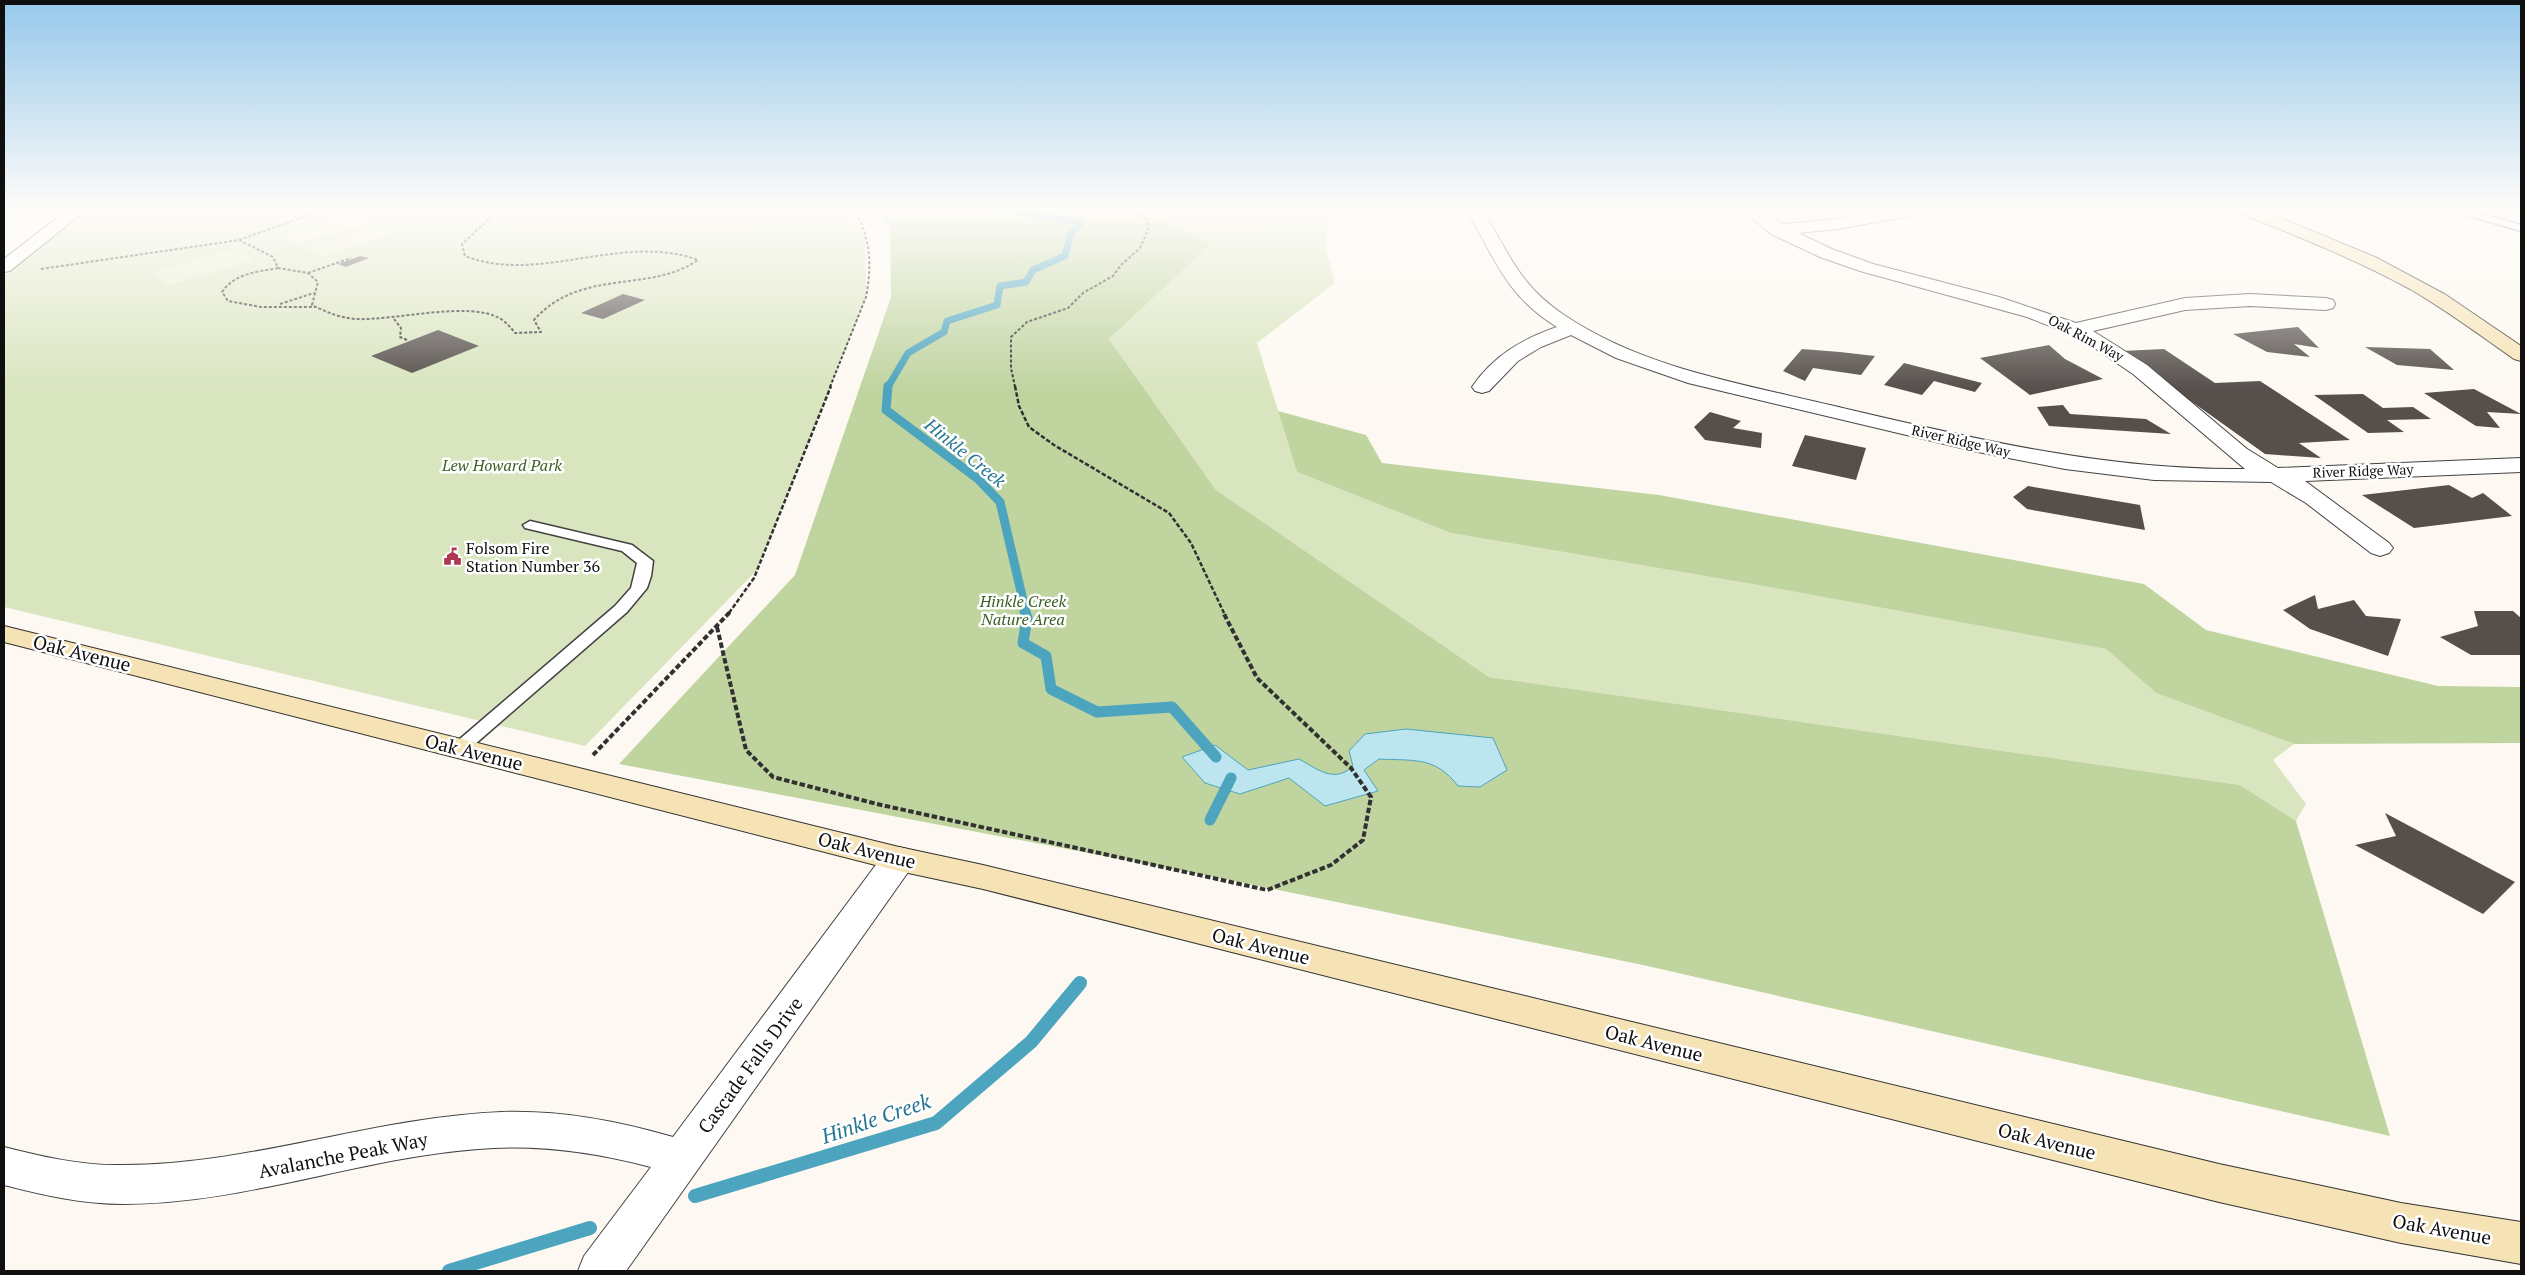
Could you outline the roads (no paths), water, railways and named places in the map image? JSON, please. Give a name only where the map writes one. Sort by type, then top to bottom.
[{"type":"main road","points":[[2383,270],[2441,300],[2521,355]]},
{"type":"main road","name":"Oak Avenue","points":[[4,634],[899,859],[1002,882],[2219,1183],[2400,1223],[2521,1243]]},
{"type":"street","name":"River Ridge Way","points":[[1508,270],[1513,280],[1544,309],[1574,328],[1631,356],[1704,381],[2006,452],[2106,468],[2157,473],[2229,476],[2521,465]]},
{"type":"street","name":"Oak Rim Way","points":[[1873,270],[2003,302],[2076,329],[2138,367],[2241,456],[2304,490],[2380,548]]},
{"type":"street","points":[[2076,329],[2185,304],[2250,300],[2326,304]]},
{"type":"street","points":[[1482,387],[1491,373],[1505,359],[1523,348],[1574,328]]},
{"type":"street","name":"Cascade Falls Drive","points":[[600,1271],[899,859]]},
{"type":"street","name":"Avalanche Peak Way","points":[[4,1166],[86,1184],[167,1184],[225,1178],[397,1143],[487,1131],[554,1130],[630,1142],[682,1158]]},
{"type":"lane","points":[[460,748],[621,609],[636,594],[645,577],[645,561],[627,548],[530,525]]},
{"type":"water","points":[[1406,729],[1493,738],[1507,770],[1480,787],[1458,786],[1441,769],[1432,765],[1423,762],[1379,759],[1364,770],[1378,791],[1325,806],[1289,778],[1240,794],[1205,783],[1182,757],[1215,745],[1248,770],[1299,759],[1326,773],[1340,774],[1353,766],[1349,751],[1365,734]]},
{"type":"waterway","name":"Hinkle Creek","points":[[888,387],[908,353],[944,332],[947,321],[997,305],[1000,286],[1026,282],[1034,270]]},
{"type":"waterway","name":"Hinkle Creek","points":[[888,386],[886,410],[978,479],[1000,502],[1026,613]]},
{"type":"waterway","name":"Hinkle Creek","points":[[1025,612],[1027,618],[1023,643],[1046,656],[1051,689],[1097,712],[1172,707],[1216,757]]},
{"type":"waterway","name":"Hinkle Creek","points":[[1210,820],[1231,778]]},
{"type":"waterway","name":"Hinkle Creek","points":[[695,1196],[936,1123],[1031,1042],[1080,983]]},
{"type":"waterway","name":"Hinkle Creek","points":[[449,1271],[590,1228]]},
{"type":"place","name":"Folsom Fire Station Number 36","points":[[452,557]]},
{"type":"park label","name":"Lew Howard Park","points":[[502,465]]},
{"type":"park label","name":"Hinkle Creek Nature Area","points":[[1023,610]]}]
